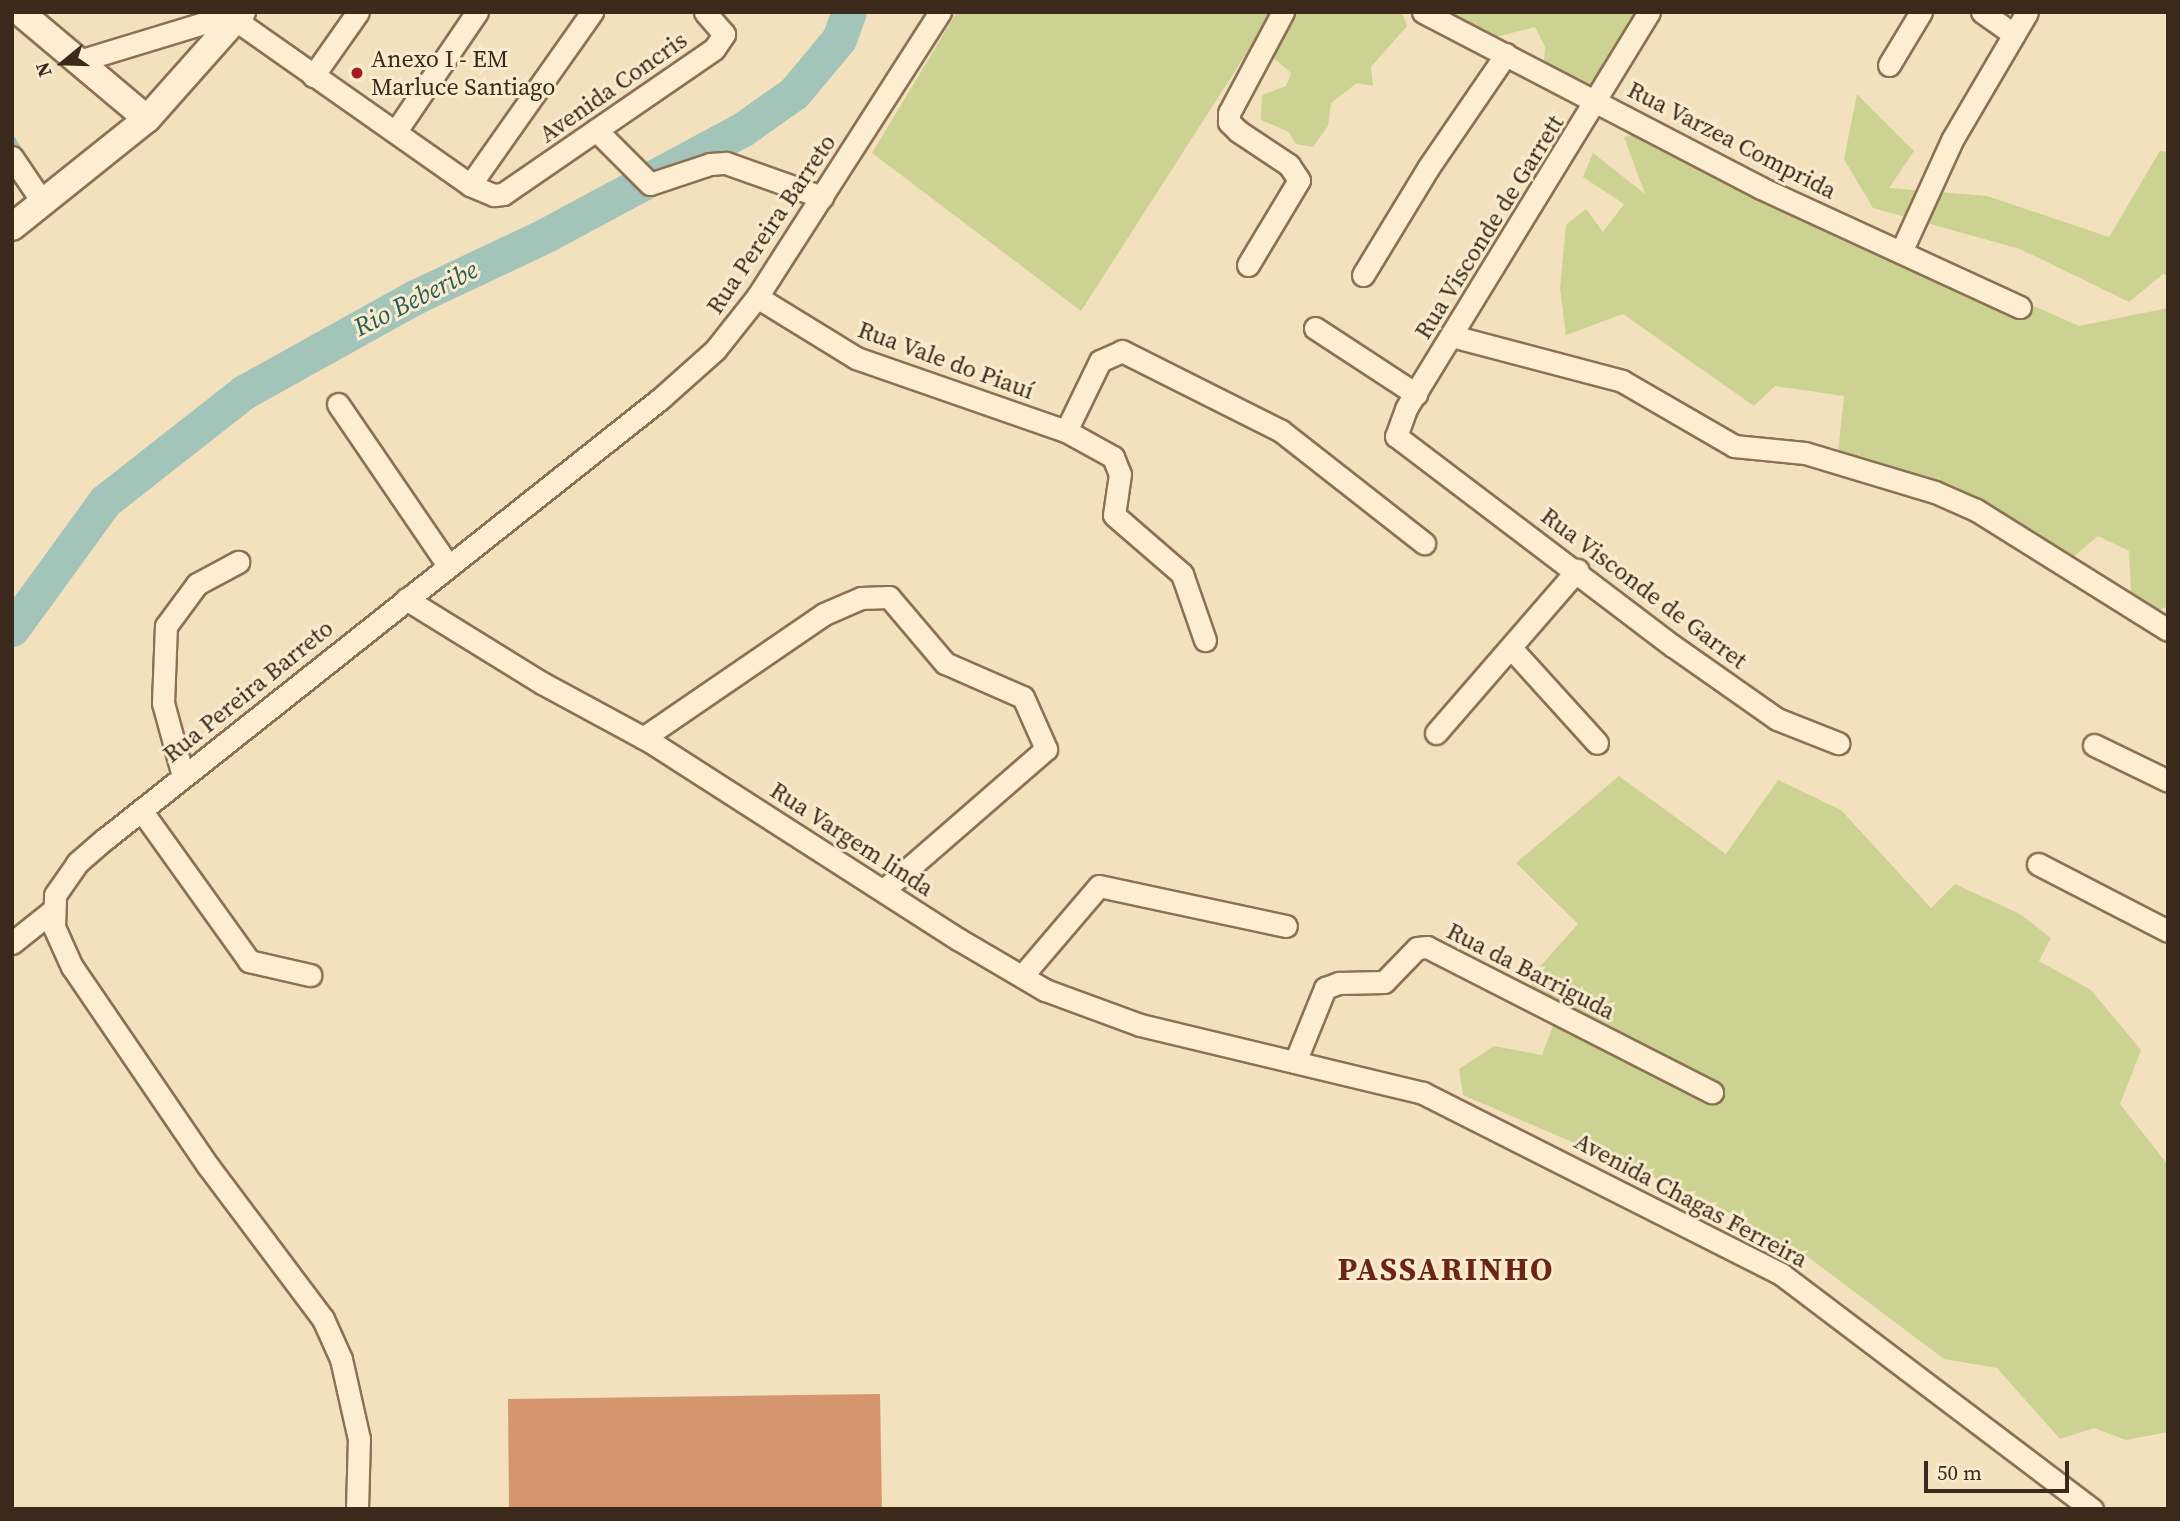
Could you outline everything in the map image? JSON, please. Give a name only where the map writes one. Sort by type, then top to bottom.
[{"type":"street","points":[[20,12],[82,60],[147,119]]},
{"type":"street","points":[[313,76],[358,12]]},
{"type":"street","points":[[396,131],[477,12]]},
{"type":"street","points":[[240,15],[313,76],[396,131],[470,185],[592,12]]},
{"type":"street","name":"Avenida Concris","points":[[470,185],[482,192],[503,194],[720,43],[724,34],[705,12]]},
{"type":"street","name":"Rua Pereira Barreto","points":[[51,912],[55,895],[77,863],[686,377],[735,329],[940,12]]},
{"type":"street","points":[[1248,265],[1299,180],[1289,165],[1229,122],[1230,104],[1283,12]]},
{"type":"street","name":"Rua Varzea Comprida","points":[[1423,12],[1598,100],[1761,188],[2020,307]]},
{"type":"street","name":"Rua Visconde de Garrett","points":[[1425,461],[1399,441],[1395,430],[1598,100],[1649,12]]},
{"type":"street","points":[[1889,65],[1921,12]]},
{"type":"street","points":[[1982,12],[2014,34]]},
{"type":"street","points":[[1901,251],[1938,168],[2027,12]]},
{"type":"street","points":[[82,60],[240,15]]},
{"type":"street","points":[[12,227],[147,119],[240,15]]},
{"type":"street","points":[[1363,275],[1428,168],[1506,54]]},
{"type":"street","points":[[596,130],[647,182],[665,182],[710,163],[726,163],[822,197]]},
{"type":"street","points":[[12,157],[43,203]]},
{"type":"street","name":"Rua Vale do Piauí","points":[[757,297],[856,358],[1057,427],[1114,457],[1120,474],[1114,515],[1182,575],[1205,640]]},
{"type":"street","points":[[1315,328],[1416,394]]},
{"type":"street","points":[[1452,336],[1622,381],[1734,446],[1805,453],[1936,492],[1976,510],[2168,631]]},
{"type":"street","points":[[1057,427],[1100,361],[1122,351],[1281,431],[1424,543]]},
{"type":"street","points":[[338,404],[448,565]]},
{"type":"street","name":"Rua Visconde de Garret","points":[[1425,461],[1577,570],[1673,646],[1777,719],[1838,743]]},
{"type":"street","points":[[183,776],[163,703],[166,626],[197,584],[238,562]]},
{"type":"street","points":[[1436,733],[1577,570]]},
{"type":"street","points":[[643,738],[824,614],[861,597],[889,597],[945,663],[1023,697],[1046,748],[884,890]]},
{"type":"street","name":"Rua Vargem linda","points":[[406,599],[542,683],[643,738],[1022,976],[1089,1010],[1295,1062]]},
{"type":"street","points":[[1511,648],[1597,744]]},
{"type":"street","points":[[2094,745],[2168,781]]},
{"type":"street","points":[[141,810],[249,961],[310,975]]},
{"type":"street","points":[[2038,864],[2168,931]]},
{"type":"street","points":[[1022,976],[1099,886],[1286,926]]},
{"type":"street","points":[[12,943],[51,912],[72,967],[208,1166],[323,1319],[341,1359],[359,1438],[357,1509]]},
{"type":"street","name":"Rua da Barriguda","points":[[1295,1062],[1325,988],[1339,982],[1384,982],[1417,948],[1427,947],[1712,1093]]},
{"type":"street","name":"Avenida Chagas Ferreira","points":[[1295,1062],[1423,1093],[1781,1274],[2092,1509]]},
{"type":"green space","points":[[957,12],[1273,12],[1081,311],[872,153]]},
{"type":"green space","points":[[1291,12],[1402,12],[1407,26],[1371,67],[1373,86],[1357,83],[1331,103],[1328,126],[1313,147],[1296,144],[1289,132],[1261,120],[1262,95],[1286,86],[1291,73],[1267,52]]},
{"type":"green space","points":[[1439,12],[1638,12],[1591,97],[1544,60],[1545,47],[1535,27],[1492,38]]},
{"type":"green space","points":[[1857,94],[1914,151],[1889,188],[1987,196],[2109,237],[2160,151],[2168,152],[2168,276],[2163,274],[2129,302],[2020,249],[1873,208],[1844,159]]},
{"type":"green space","points":[[1640,133],[2079,326],[2168,308],[2168,606],[2157,611],[2131,592],[2129,551],[2098,536],[2073,557],[2028,528],[1930,480],[1838,453],[1844,396],[1775,386],[1754,406],[1623,314],[1566,335],[1560,288],[1566,225],[1586,209],[1603,232],[1624,204],[1583,177],[1593,153],[1645,194],[1624,137]]},
{"type":"green space","points":[[1619,776],[1726,854],[1778,780],[1841,810],[1931,908],[1955,884],[2020,914],[2051,938],[2039,961],[2091,990],[2141,1050],[2120,1104],[2168,1165],[2168,1432],[2126,1440],[2094,1428],[2060,1439],[1997,1368],[1944,1359],[1804,1254],[1706,1200],[1463,1095],[1459,1069],[1494,1046],[1542,1055],[1553,1026],[1529,979],[1578,924],[1516,863]]},
{"type":"building","points":[[880,1394],[882,1509],[509,1509],[508,1399]]},
{"type":"waterway","name":"Rio Beberibe","points":[[12,629],[105,501],[244,392],[415,297],[546,235],[743,129],[794,93],[839,39],[849,12]]},
{"type":"waterway","points":[[12,138],[22,155]]},
{"type":"place","name":"Anexo I - EM Marluce Santiago","points":[[357,73]]},
{"type":"district","name":"PASSARINHO","points":[[1446,1269]]}]
